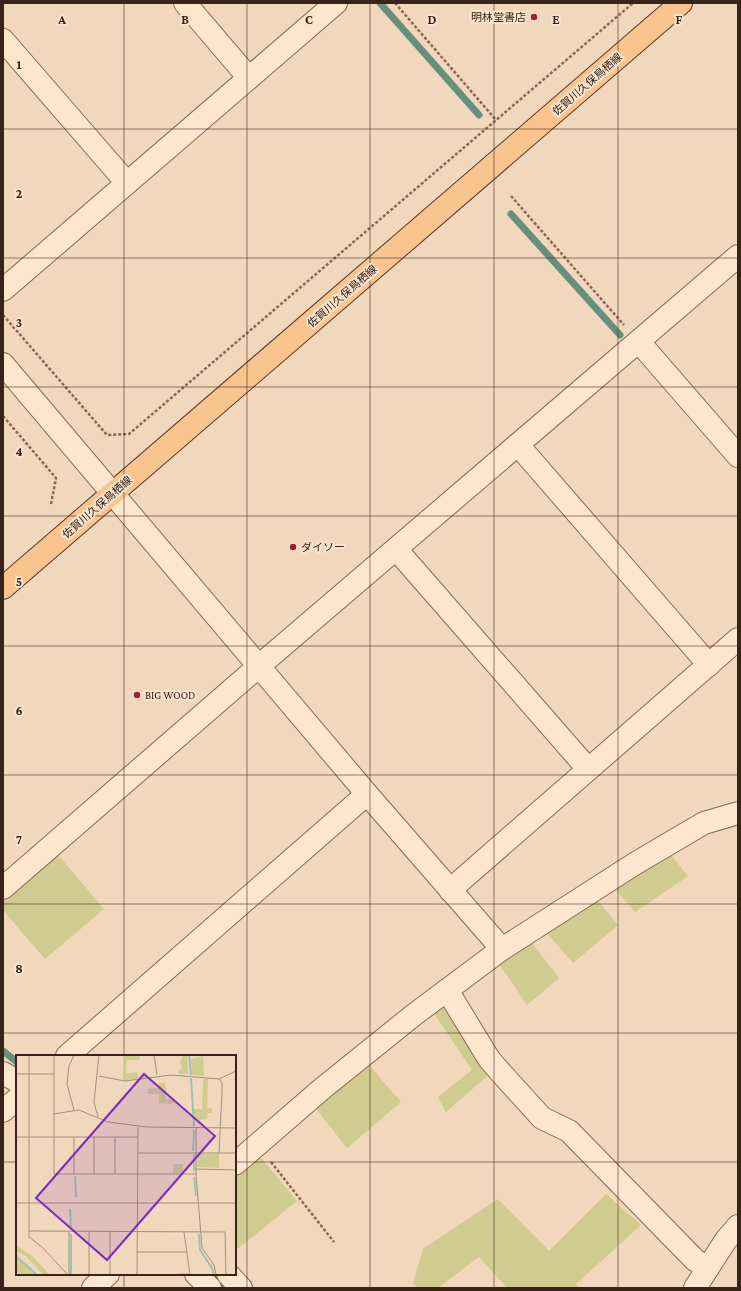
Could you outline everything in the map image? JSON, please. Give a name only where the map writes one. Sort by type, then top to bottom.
[{"type":"main road","name":"佐賀川久保鳥栖線","points":[[3,588],[681,3]]},
{"type":"street","points":[[185,3],[249,78]]},
{"type":"street","points":[[3,290],[336,3]]},
{"type":"street","points":[[3,40],[127,183]]},
{"type":"street","points":[[3,888],[259,666],[738,256]]},
{"type":"street","points":[[639,342],[738,456]]},
{"type":"street","points":[[3,364],[367,794],[502,949]]},
{"type":"street","points":[[518,445],[709,665]]},
{"type":"street","points":[[396,549],[588,770]]},
{"type":"street","points":[[450,890],[738,639]]},
{"type":"street","points":[[68,1055],[367,794]]},
{"type":"street","points":[[236,1163],[323,1088],[415,1014],[502,949],[636,863],[704,823],[738,813]]},
{"type":"street","points":[[447,990],[489,1059],[542,1118],[568,1131],[695,1260],[708,1268]]},
{"type":"street","points":[[3,1073],[16,1080]]},
{"type":"street","points":[[3,1111],[16,1100]]},
{"type":"street","points":[[695,1288],[726,1240],[738,1226]]},
{"type":"street","points":[[93,1288],[107,1275]]},
{"type":"street","points":[[197,1275],[210,1288]]},
{"type":"street","points":[[229,1275],[242,1288]]},
{"type":"path","points":[[395,3],[496,120]]},
{"type":"path","points":[[3,315],[107,435],[129,434],[633,3]]},
{"type":"path","points":[[510,196],[639,342]]},
{"type":"path","points":[[3,416],[56,478],[51,504]]},
{"type":"path","points":[[257,1145],[334,1242]]},
{"type":"shaded area","points":[[670,854],[688,876],[635,912],[615,889]]},
{"type":"shaded area","points":[[58,855],[104,909],[45,959],[3,910],[3,902]]},
{"type":"shaded area","points":[[597,900],[618,925],[573,963],[547,933]]},
{"type":"shaded area","points":[[531,942],[559,978],[527,1005],[500,965]]},
{"type":"shaded area","points":[[447,1002],[493,1071],[446,1112],[438,1097],[472,1070],[433,1012]]},
{"type":"shaded area","points":[[367,1063],[401,1102],[347,1148],[313,1105]]},
{"type":"shaded area","points":[[257,1153],[297,1201],[236,1250],[236,1171]]},
{"type":"shaded area","points":[[606,1194],[641,1225],[576,1284],[579,1288],[507,1288],[479,1257],[438,1288],[418,1288],[413,1283],[423,1249],[498,1199],[549,1251]]},
{"type":"waterway","points":[[380,3],[479,115]]},
{"type":"waterway","points":[[511,214],[620,335]]},
{"type":"waterway","points":[[3,1051],[16,1061]]},
{"type":"waterway","points":[[214,1278],[224,1288]]},
{"type":"place","name":"明林堂書店","points":[[534,17]]},
{"type":"place","name":"ダイソー","points":[[293,547]]},
{"type":"place","name":"BIG WOOD","points":[[137,695]]}]
